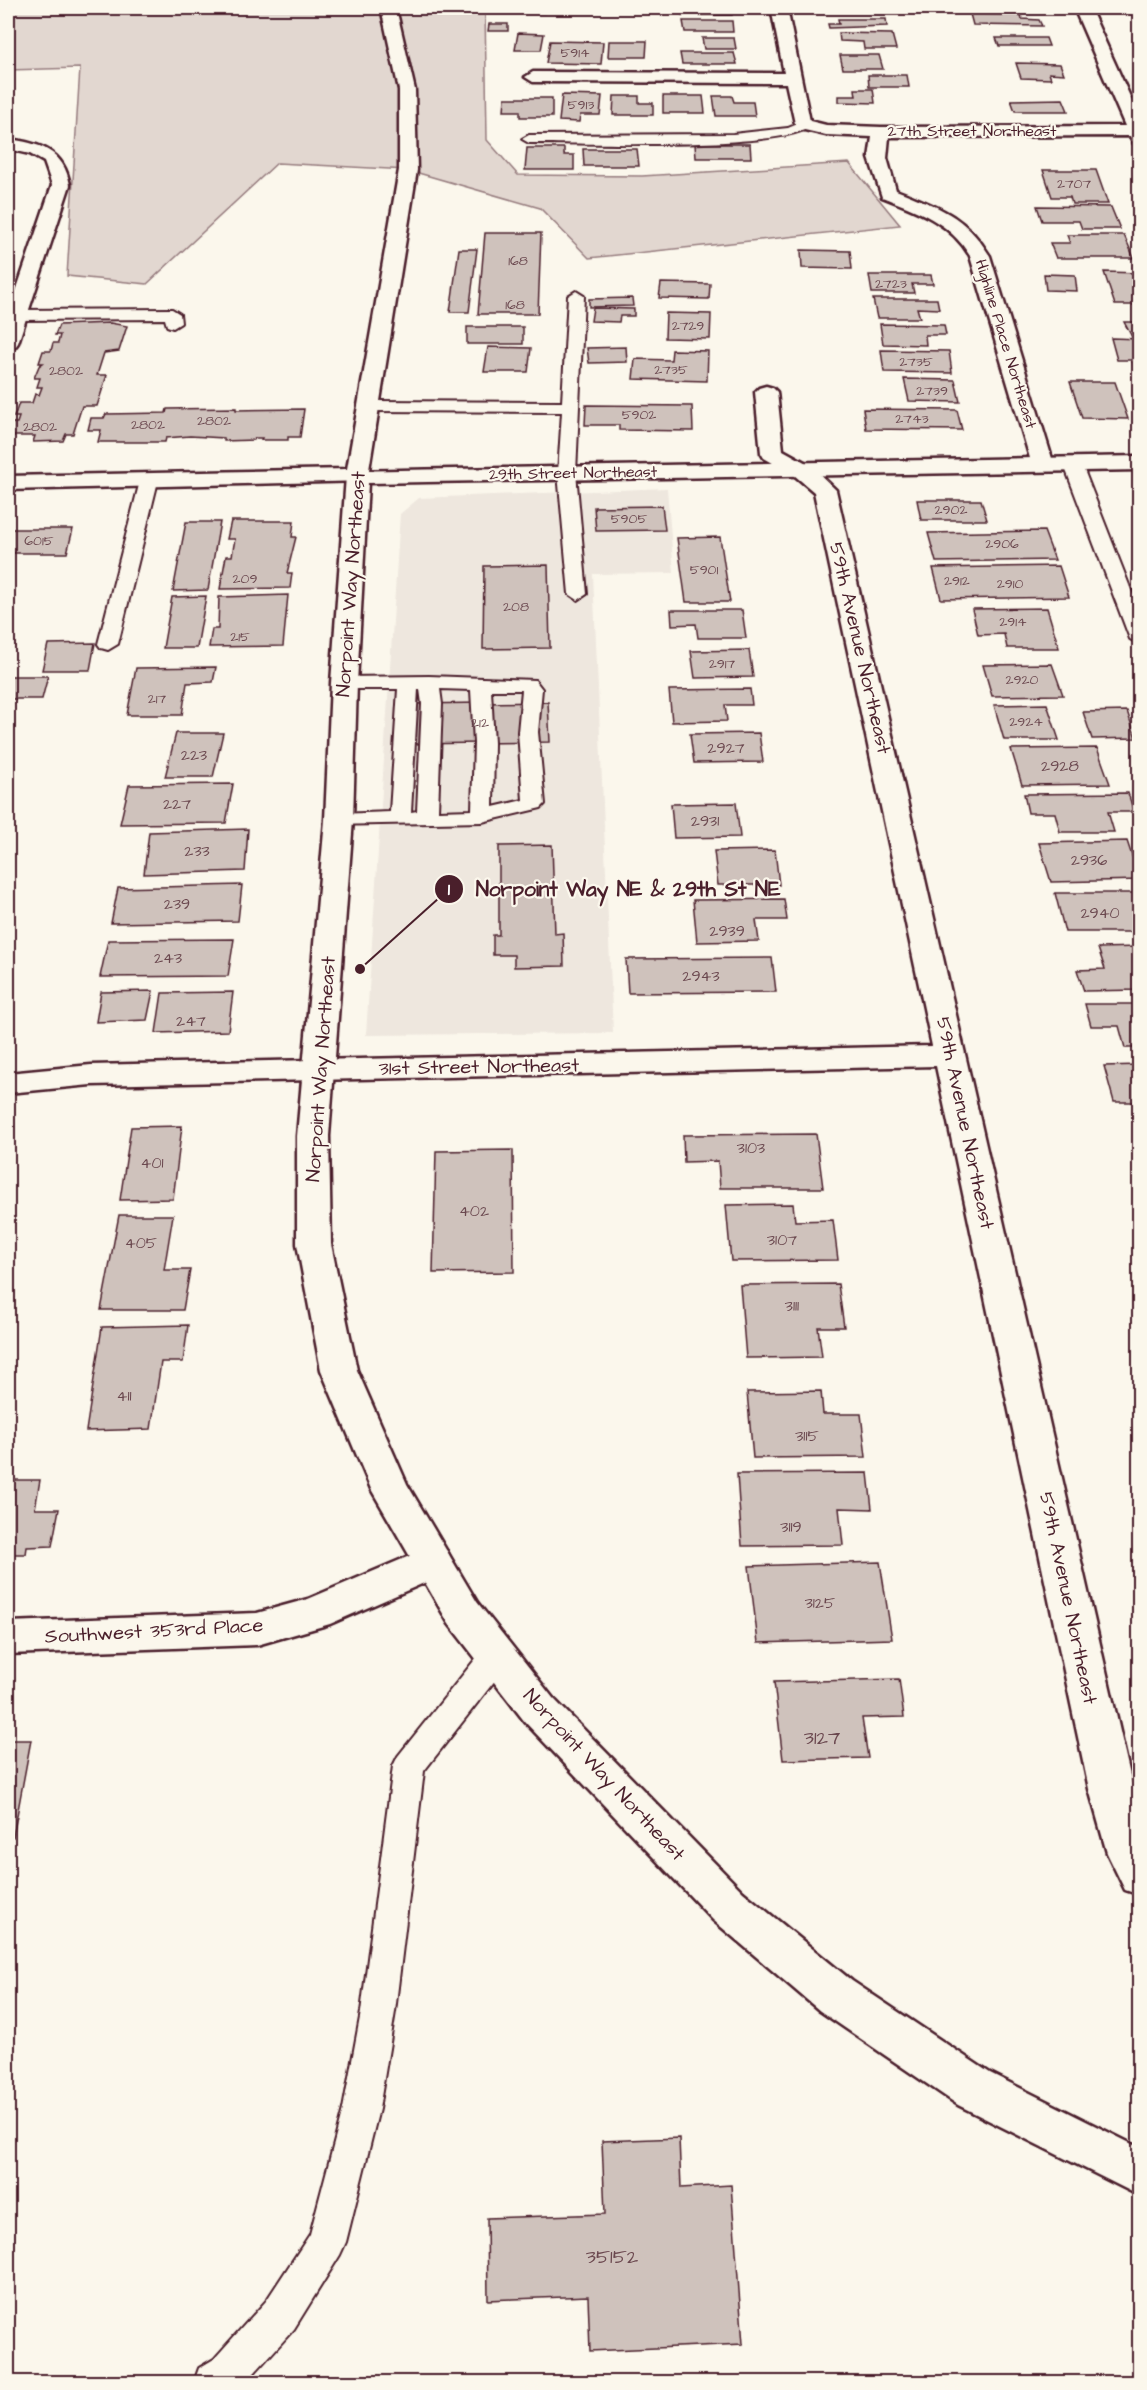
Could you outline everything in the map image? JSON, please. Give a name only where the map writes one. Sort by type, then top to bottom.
[{"type":"street","name":"Norpoint Way Northeast","points":[[388,8],[407,90],[410,133],[404,202],[357,476],[344,683],[339,820],[313,1136],[314,1244],[339,1370],[390,1489],[463,1612],[538,1710],[728,1906],[836,1996],[974,2089],[1140,2173]]},
{"type":"street","points":[[779,8],[800,122],[806,125]]},
{"type":"street","points":[[1082,8],[1138,134]]},
{"type":"street","points":[[533,77],[792,78]]},
{"type":"street","name":"27th Street Northeast","points":[[806,125],[826,130],[880,132],[1138,134]]},
{"type":"street","name":"Highline Place Northeast","points":[[880,132],[879,158],[888,193],[954,221],[971,238],[980,256],[1043,465]]},
{"type":"street","points":[[8,144],[33,149],[57,164],[61,185],[8,343]]},
{"type":"street","points":[[8,284],[29,284]]},
{"type":"street","name":"59th Avenue Northeast","points":[[766,392],[772,453],[802,470],[825,490],[951,1056],[1110,1790],[1128,1853],[1140,1876]]},
{"type":"street","name":"29th Street Northeast","points":[[8,483],[1140,463]]},
{"type":"street","name":"31st Street Northeast","points":[[8,1083],[91,1075],[951,1056]]},
{"type":"street","name":"Southwest 353rd Place","points":[[8,1638],[257,1629],[316,1613],[433,1562]]},
{"type":"lane","points":[[529,139],[733,138],[791,132],[806,125]]},
{"type":"lane","points":[[576,296],[567,473],[578,594]]},
{"type":"lane","points":[[18,315],[172,314],[173,323]]},
{"type":"lane","points":[[369,406],[570,407]]},
{"type":"lane","points":[[1073,465],[1140,639]]},
{"type":"lane","points":[[108,644],[149,481]]},
{"type":"lane","points":[[482,682],[484,743],[482,816]]},
{"type":"lane","points":[[339,820],[482,816],[534,804],[529,733],[529,702],[532,689],[528,684],[518,682],[344,683]]},
{"type":"lane","points":[[419,683],[432,704],[427,818]]},
{"type":"lane","points":[[400,819],[405,701],[419,683]]},
{"type":"lane","points":[[213,2382],[228,2373],[280,2315],[327,2242],[361,2109],[378,2012],[409,1766],[496,1656]]},
{"type":"shaded area","points":[[8,8],[485,8],[487,140],[518,175],[642,176],[849,163],[900,225],[589,258],[540,208],[408,170],[277,163],[147,284],[67,276],[80,68],[8,70]]},
{"type":"shaded area","points":[[667,488],[674,573],[593,574],[613,1033],[366,1035],[400,514],[419,498]]},
{"type":"building","points":[[513,8],[544,8],[544,13],[513,13]]},
{"type":"building","points":[[681,8],[731,8],[732,15],[682,15]]},
{"type":"building","points":[[970,14],[1021,15],[1022,19],[1039,20],[1042,26],[973,25]]},
{"type":"building","points":[[838,19],[886,19],[887,26],[829,28],[828,24],[839,24]]},
{"type":"building","points":[[683,21],[732,21],[733,32],[685,32]]},
{"type":"building","points":[[489,24],[508,24],[508,31],[488,31]]},
{"type":"building","points":[[518,33],[544,34],[541,50],[515,50]]},
{"type":"building","points":[[839,33],[892,34],[896,49],[864,49],[863,42],[840,41]]},
{"type":"building","points":[[702,38],[734,38],[736,49],[704,49]]},
{"type":"building","points":[[996,38],[1046,38],[1049,46],[999,46]]},
{"type":"building","points":[[550,41],[603,42],[601,64],[546,63]]},
{"type":"building","points":[[609,41],[647,41],[646,57],[608,57]]},
{"type":"building","points":[[680,53],[734,53],[737,64],[682,64]]},
{"type":"building","points":[[840,55],[879,55],[883,69],[843,69]]},
{"type":"building","points":[[1016,63],[1060,64],[1064,74],[1049,73],[1051,79],[1021,78]]},
{"type":"building","points":[[868,75],[907,75],[909,87],[869,87]]},
{"type":"building","points":[[855,89],[873,89],[875,103],[839,102],[839,96],[856,96]]},
{"type":"building","points":[[562,95],[602,96],[600,115],[580,115],[579,122],[559,121]]},
{"type":"building","points":[[614,96],[639,96],[639,103],[653,103],[653,115],[613,115]]},
{"type":"building","points":[[663,96],[703,96],[705,113],[663,113]]},
{"type":"building","points":[[713,96],[732,96],[734,102],[753,102],[755,116],[716,116]]},
{"type":"building","points":[[505,98],[552,98],[552,117],[520,117],[520,111],[504,111]]},
{"type":"building","points":[[1063,99],[1068,111],[1015,111],[1011,100]]},
{"type":"building","points":[[695,144],[750,144],[751,158],[696,158]]},
{"type":"building","points":[[527,148],[564,148],[564,155],[574,155],[574,170],[525,170]]},
{"type":"building","points":[[583,149],[637,149],[639,166],[584,166]]},
{"type":"building","points":[[1043,170],[1096,170],[1108,204],[1072,204],[1070,197],[1052,197]]},
{"type":"building","points":[[1037,206],[1111,207],[1120,229],[1082,229],[1079,221],[1042,221]]},
{"type":"building","points":[[485,233],[541,233],[538,314],[478,314]]},
{"type":"building","points":[[1067,235],[1124,235],[1134,258],[1056,258],[1050,243],[1070,243]]},
{"type":"building","points":[[459,249],[477,249],[469,312],[450,312]]},
{"type":"building","points":[[801,250],[850,251],[852,269],[802,268]]},
{"type":"building","points":[[1104,272],[1140,273],[1140,305],[1115,305]]},
{"type":"building","points":[[1044,274],[1075,275],[1077,291],[1046,290]]},
{"type":"building","points":[[869,275],[931,275],[933,284],[912,284],[914,293],[872,293]]},
{"type":"building","points":[[661,283],[710,284],[709,299],[659,298]]},
{"type":"building","points":[[632,298],[633,306],[589,307],[589,299]]},
{"type":"building","points":[[873,299],[937,299],[939,309],[917,308],[920,318],[877,318]]},
{"type":"building","points":[[593,308],[634,309],[634,316],[620,316],[619,322],[591,321]]},
{"type":"building","points":[[666,313],[711,314],[710,339],[665,338]]},
{"type":"building","points":[[1124,322],[1140,322],[1140,336],[1132,337]]},
{"type":"building","points":[[110,323],[127,326],[119,351],[104,353],[97,375],[107,375],[97,406],[82,406],[73,434],[66,434],[63,441],[33,442],[35,436],[8,436],[12,423],[17,423],[19,417],[14,417],[19,403],[32,403],[35,394],[39,395],[42,387],[37,387],[40,378],[34,378],[39,366],[43,363],[39,363],[43,351],[51,351],[53,343],[58,343],[60,335],[55,335],[59,325]]},
{"type":"building","points":[[880,324],[944,325],[946,335],[925,335],[926,345],[883,344]]},
{"type":"building","points":[[467,327],[523,327],[523,344],[467,344]]},
{"type":"building","points":[[1111,338],[1140,339],[1140,376],[1136,376],[1132,360],[1117,360]]},
{"type":"building","points":[[488,347],[531,348],[528,372],[484,372]]},
{"type":"building","points":[[626,347],[627,362],[589,363],[587,348]]},
{"type":"building","points":[[672,350],[708,351],[707,381],[633,379],[635,359],[671,360]]},
{"type":"building","points":[[881,350],[949,351],[952,373],[884,372]]},
{"type":"building","points":[[904,379],[955,380],[960,402],[909,401]]},
{"type":"building","points":[[1070,382],[1115,382],[1128,419],[1082,418]]},
{"type":"building","points":[[586,405],[692,406],[693,431],[619,430],[619,425],[585,425]]},
{"type":"building","points":[[236,408],[236,410],[304,409],[300,437],[288,437],[288,440],[255,438],[254,440],[224,441],[224,438],[190,436],[166,438],[165,442],[98,442],[101,430],[88,430],[91,418],[104,418],[106,414],[166,413],[167,409]]},
{"type":"building","points":[[863,409],[957,410],[962,430],[866,429]]},
{"type":"building","points":[[917,500],[981,500],[987,520],[921,520]]},
{"type":"building","points":[[662,506],[665,530],[596,531],[594,507]]},
{"type":"building","points":[[231,521],[294,521],[292,537],[296,537],[287,573],[292,573],[290,588],[220,589],[226,556],[232,556],[235,539],[227,539]]},
{"type":"building","points":[[186,522],[220,522],[208,590],[173,591]]},
{"type":"building","points":[[8,529],[73,529],[67,553],[8,553]]},
{"type":"building","points":[[1044,531],[1055,560],[936,562],[928,533]]},
{"type":"building","points":[[720,537],[730,602],[686,602],[677,538]]},
{"type":"building","points":[[548,565],[550,648],[483,649],[484,566]]},
{"type":"building","points":[[1059,566],[1069,597],[941,599],[933,568]]},
{"type":"building","points":[[288,595],[283,646],[209,647],[212,629],[218,629],[219,597]]},
{"type":"building","points":[[206,596],[197,648],[163,648],[172,597]]},
{"type":"building","points":[[1047,608],[1059,648],[1007,648],[1004,634],[978,635],[972,609]]},
{"type":"building","points":[[671,610],[742,610],[746,638],[698,638],[696,624],[672,625]]},
{"type":"building","points":[[95,643],[90,670],[42,670],[48,644]]},
{"type":"building","points":[[749,650],[753,677],[695,678],[691,651]]},
{"type":"building","points":[[1052,664],[1063,695],[992,696],[983,665]]},
{"type":"building","points":[[216,667],[213,682],[187,683],[182,715],[127,715],[136,668]]},
{"type":"building","points":[[8,676],[48,676],[42,699],[8,699]]},
{"type":"building","points":[[750,689],[752,705],[725,705],[727,721],[672,722],[669,690]]},
{"type":"building","points":[[548,702],[550,742],[411,744],[412,704]]},
{"type":"building","points":[[1047,704],[1059,740],[1004,740],[994,705]]},
{"type":"building","points":[[1127,711],[1136,738],[1092,739],[1083,712]]},
{"type":"building","points":[[176,733],[223,733],[213,777],[165,777]]},
{"type":"building","points":[[759,733],[763,762],[694,763],[690,734]]},
{"type":"building","points":[[1097,748],[1110,784],[1022,785],[1011,749]]},
{"type":"building","points":[[233,784],[226,823],[120,824],[129,785]]},
{"type":"building","points":[[1128,793],[1134,812],[1108,812],[1114,832],[1060,832],[1055,813],[1028,813],[1024,794]]},
{"type":"building","points":[[736,803],[740,837],[674,838],[671,804]]},
{"type":"building","points":[[248,829],[245,871],[144,874],[149,832]]},
{"type":"building","points":[[1127,841],[1140,880],[1051,882],[1039,843]]},
{"type":"building","points":[[552,845],[555,934],[563,933],[564,966],[514,967],[514,955],[493,955],[493,935],[499,935],[499,846]]},
{"type":"building","points":[[775,850],[779,885],[718,885],[714,851]]},
{"type":"building","points":[[242,885],[238,921],[111,923],[118,888]]},
{"type":"building","points":[[1055,893],[1140,893],[1140,932],[1065,932]]},
{"type":"building","points":[[784,899],[787,920],[756,920],[759,941],[697,942],[693,900]]},
{"type":"building","points":[[234,939],[228,976],[100,977],[108,940]]},
{"type":"building","points":[[1140,947],[1140,990],[1084,991],[1077,970],[1105,969],[1098,948]]},
{"type":"building","points":[[772,958],[776,992],[628,993],[626,959]]},
{"type":"building","points":[[153,991],[147,1020],[96,1022],[101,992]]},
{"type":"building","points":[[233,992],[228,1031],[156,1033],[162,993]]},
{"type":"building","points":[[1085,1004],[1140,1004],[1140,1048],[1125,1048],[1119,1026],[1091,1026]]},
{"type":"building","points":[[1140,1065],[1140,1102],[1114,1102],[1104,1066]]},
{"type":"building","points":[[182,1126],[173,1199],[120,1200],[131,1127]]},
{"type":"building","points":[[816,1134],[823,1188],[720,1188],[718,1161],[684,1162],[683,1135]]},
{"type":"building","points":[[513,1150],[514,1272],[433,1273],[436,1151]]},
{"type":"building","points":[[793,1204],[795,1221],[833,1220],[838,1260],[731,1261],[726,1205]]},
{"type":"building","points":[[119,1215],[173,1215],[164,1270],[190,1270],[183,1310],[101,1310]]},
{"type":"building","points":[[838,1284],[844,1327],[818,1327],[822,1357],[746,1358],[740,1285]]},
{"type":"building","points":[[188,1325],[183,1362],[161,1362],[151,1429],[86,1431],[102,1327]]},
{"type":"building","points":[[821,1391],[823,1414],[861,1414],[866,1457],[753,1458],[747,1392]]},
{"type":"building","points":[[868,1473],[872,1509],[839,1508],[843,1545],[742,1546],[737,1474]]},
{"type":"building","points":[[8,1480],[40,1480],[35,1509],[59,1509],[52,1546],[27,1547],[26,1554],[8,1554]]},
{"type":"building","points":[[880,1562],[892,1639],[758,1643],[749,1566]]},
{"type":"building","points":[[899,1679],[904,1717],[862,1718],[868,1758],[783,1760],[774,1682]]},
{"type":"building","points":[[8,1740],[31,1740],[13,1837],[8,1837]]},
{"type":"building","points":[[679,2138],[681,2188],[731,2185],[743,2344],[590,2351],[588,2296],[488,2300],[487,2218],[605,2214],[602,2141]]},
{"type":"place","name":"Norpoint Way NE & 29th St NE","points":[[360,969]]}]
